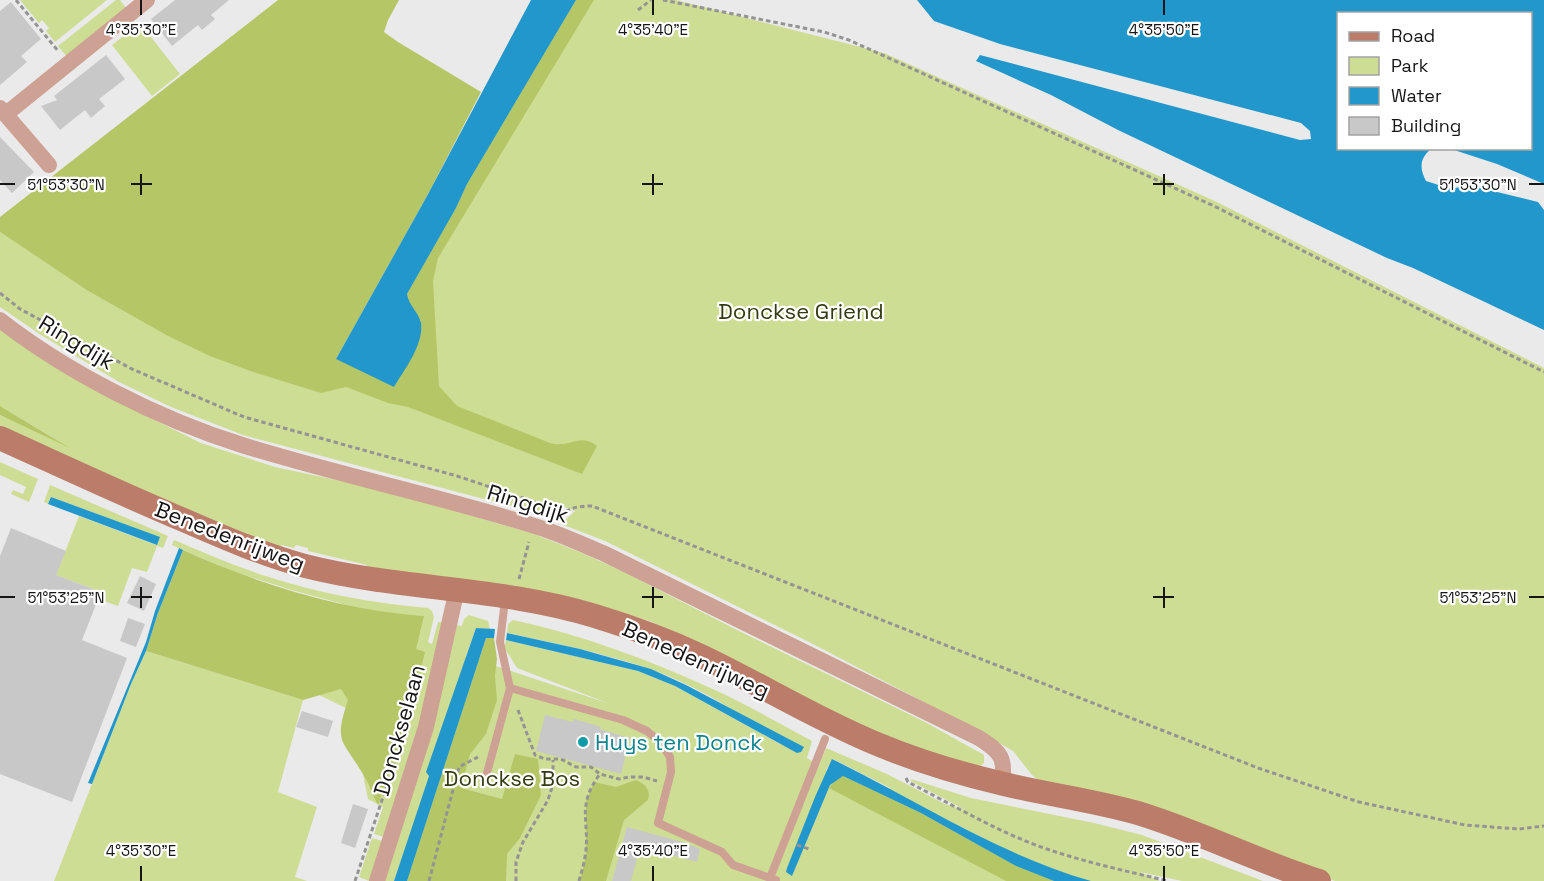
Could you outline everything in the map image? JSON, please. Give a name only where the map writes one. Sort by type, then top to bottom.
[{"type":"street","points":[[49,165],[3,111],[68,64],[147,0]]},
{"type":"street","name":"Ringdijk","points":[[0,320],[54,357],[105,386],[175,419],[240,444],[540,528],[603,553],[979,738],[994,748],[1002,758],[1004,770],[1002,784]]},
{"type":"street","name":"Benedenrijweg","points":[[0,438],[126,496],[249,548],[306,566],[382,581],[506,596],[584,613],[662,639],[701,656],[821,719],[877,744],[941,768],[1002,784],[1140,814],[1319,881]]},
{"type":"street","name":"Donckselaan","points":[[377,881],[426,727],[457,589]]},
{"type":"lane","points":[[487,773],[510,688],[500,642],[506,596]]},
{"type":"lane","points":[[510,688],[623,720],[647,731],[661,743],[670,758],[671,772],[658,823],[722,852],[733,865],[773,879],[825,739]]},
{"type":"path","points":[[16,0],[68,64]]},
{"type":"path","points":[[638,9],[651,0]]},
{"type":"path","points":[[663,0],[824,32],[849,40],[1214,206],[1544,372]]},
{"type":"path","points":[[0,293],[20,309],[132,369],[244,417],[457,476],[565,512]]},
{"type":"path","points":[[521,572],[540,528],[578,506],[592,506],[1258,768],[1359,802],[1465,825],[1519,830],[1544,826]]},
{"type":"path","points":[[510,688],[535,755],[553,760],[561,759],[576,767],[591,767],[600,774],[620,779],[643,777],[668,784]]},
{"type":"path","points":[[355,881],[399,750]]},
{"type":"path","points":[[429,881],[459,767],[493,750]]},
{"type":"path","points":[[516,881],[516,862],[523,842],[548,800],[553,784],[553,760]]},
{"type":"path","points":[[576,767],[577,762]]},
{"type":"path","points":[[903,772],[908,782],[977,818],[1042,847],[1099,865],[1168,881]]},
{"type":"path","points":[[579,881],[585,856],[585,802],[593,783],[600,774]]},
{"type":"path","points":[[792,843],[809,849]]},
{"type":"green space","points":[[20,0],[107,0],[55,42],[46,31],[49,28],[42,20],[39,23]]},
{"type":"green space","points":[[116,0],[120,0],[127,9],[67,57],[58,46]]},
{"type":"green space","points":[[278,0],[399,0],[384,32],[481,92],[427,196],[336,359],[421,321],[409,303],[407,294],[456,208],[467,184],[576,0],[594,0],[438,258],[433,281],[439,386],[457,406],[550,443],[563,444],[579,440],[591,442],[597,446],[582,474],[408,407],[388,403],[346,387],[321,393],[210,356],[166,335],[88,291],[0,232],[0,217]]},
{"type":"green space","name":"Donckse Griend","points":[[566,0],[676,0],[884,53],[1217,202],[1544,368],[1544,881],[1335,881],[1045,785],[1032,775],[1013,751],[981,732],[811,643],[660,568],[605,541],[561,524],[575,511],[560,505],[540,512],[495,502],[243,435],[171,407],[119,382],[41,335],[0,307],[0,232],[88,291],[166,335],[321,393]]},
{"type":"green space","points":[[140,23],[180,74],[152,96],[112,45]]},
{"type":"green space","points":[[0,329],[106,396],[201,443],[275,467],[384,490],[534,534],[582,553],[925,722],[984,755],[984,763],[976,770],[885,742],[652,622],[613,610],[366,570],[367,565],[308,551],[308,548],[296,545],[294,548],[281,545],[280,550],[0,429],[0,415],[62,443],[0,406]]},
{"type":"green space","points":[[0,406],[70,448],[0,415]]},
{"type":"green space","points":[[0,462],[38,479],[29,502],[11,494],[13,490],[23,494],[26,487],[0,475]]},
{"type":"green space","points":[[50,485],[168,536],[163,548],[157,546],[147,572],[132,568],[118,606],[98,599],[101,592],[56,575],[79,516],[156,545],[159,537],[51,497],[48,504],[44,502]]},
{"type":"green space","name":"Donckse Bos","points":[[174,540],[245,569],[328,593],[428,608],[434,617],[428,642],[432,644],[438,622],[462,626],[464,619],[469,615],[488,621],[490,629],[476,628],[466,656],[610,704],[517,668],[504,647],[506,640],[638,671],[675,686],[782,745],[719,702],[668,676],[597,653],[507,633],[508,624],[513,620],[590,641],[690,679],[764,715],[812,741],[807,758],[819,765],[826,748],[887,774],[945,804],[965,810],[911,779],[971,798],[1142,835],[1263,881],[1182,881],[1140,872],[1160,881],[407,881],[414,824],[394,881],[384,881],[384,837],[374,834],[383,807],[368,799],[350,710],[166,621],[418,639],[423,616],[350,606],[288,589],[226,569],[172,545]],"holes":[[[833,759],[892,789],[826,770]]]},
{"type":"green space","points":[[183,550],[241,574],[300,594],[362,608],[424,616],[416,649],[425,652],[412,705],[378,805],[366,779],[342,741],[341,726],[348,700],[341,689],[303,700],[146,651],[158,613]]},
{"type":"green space","points":[[486,638],[494,638],[497,659],[495,676],[497,700],[486,734],[470,754],[461,788],[502,799],[515,754],[538,759],[541,795],[520,838],[507,854],[506,881],[407,881]]},
{"type":"green space","points":[[146,651],[303,700],[278,792],[317,807],[295,877],[307,881],[54,881]]},
{"type":"green space","points":[[843,776],[921,813],[1016,866],[1054,881],[1006,881],[829,788],[835,780]]},
{"type":"green space","points":[[636,780],[646,787],[649,793],[648,800],[624,820],[606,881],[580,881],[586,856],[586,802],[594,782],[616,787]]},
{"type":"green space","points":[[372,838],[383,841],[369,881],[359,877]]},
{"type":"water","points":[[531,0],[576,0],[467,184],[456,208],[407,294],[420,319],[421,331],[412,357],[394,387],[336,359],[427,196]]},
{"type":"water","points":[[917,0],[1544,0],[1544,184],[1497,164],[1454,150],[1532,150],[1532,12],[1337,12],[1337,150],[1430,150],[1422,163],[1422,172],[1426,181],[1451,189],[1468,185],[1538,202],[1544,210],[1544,330],[1387,258],[976,61],[980,55],[1300,140],[1311,139],[1310,131],[1301,123],[1000,44],[934,21]]},
{"type":"water","points":[[51,497],[160,537],[157,545],[48,504]]},
{"type":"water","points":[[179,548],[183,550],[158,613],[146,651],[92,784],[88,783],[146,642]]},
{"type":"water","points":[[476,628],[495,629],[494,638],[486,638],[407,881],[394,881],[429,776],[426,772]]},
{"type":"water","points":[[507,633],[580,649],[651,669],[804,747],[801,752],[797,753],[675,686],[638,671],[506,640]]},
{"type":"water","points":[[832,759],[991,842],[1057,870],[1091,881],[1054,881],[1016,866],[921,813],[843,776],[830,785],[792,876],[786,872],[787,868]]},
{"type":"building","points":[[175,0],[229,0],[211,15],[215,19],[202,30],[198,25],[172,46],[151,19]]},
{"type":"building","points":[[11,2],[41,39],[21,56],[27,62],[0,85],[0,11]]},
{"type":"building","points":[[106,55],[125,79],[99,99],[105,106],[91,118],[85,110],[60,130],[41,106],[57,100],[54,96]]},
{"type":"building","points":[[0,137],[34,172],[12,193],[0,180]]},
{"type":"building","points":[[11,528],[66,551],[56,575],[101,592],[82,640],[127,658],[72,802],[0,774],[0,556]]},
{"type":"building","points":[[140,576],[156,584],[144,611],[127,603]]},
{"type":"building","points":[[128,618],[145,624],[136,647],[120,641]]},
{"type":"building","points":[[302,711],[333,721],[328,737],[296,727]]},
{"type":"building","name":"Huys ten Donck","points":[[545,715],[573,722],[574,719],[630,738],[621,774],[536,751]]},
{"type":"building","points":[[353,804],[368,809],[355,848],[341,843]]},
{"type":"building","points":[[627,827],[700,849],[697,862],[640,847],[631,881],[612,881]]},
{"type":"place","name":"Huys ten Donck","points":[[583,742]]}]
